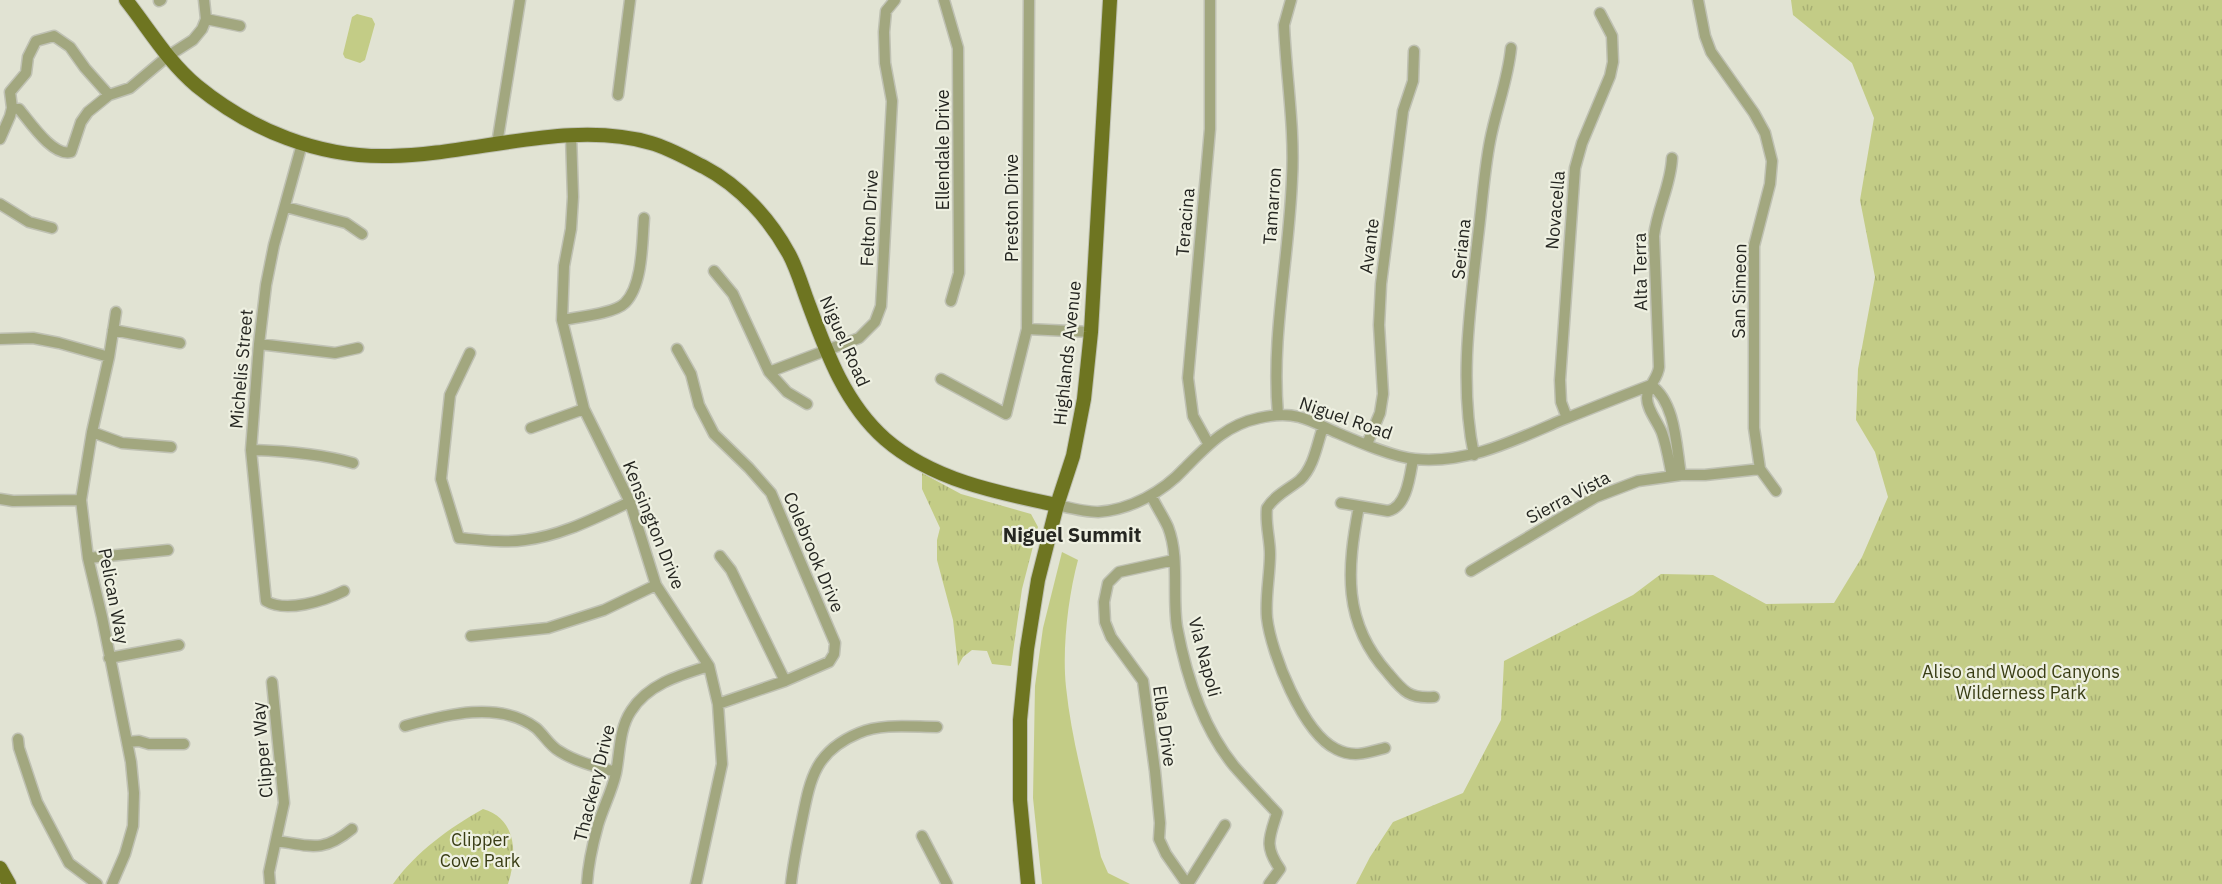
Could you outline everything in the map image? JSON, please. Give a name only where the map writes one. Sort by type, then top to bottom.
[{"type":"main road","name":"Niguel Road","points":[[126,0],[168,56],[196,85],[252,123],[302,144],[347,154],[389,157],[447,152],[571,135],[613,137],[652,143],[705,168],[730,183],[773,227],[790,256],[827,352],[850,399],[886,440],[923,465],[1000,494],[1057,505]]},
{"type":"main road","name":"Highlands Avenue","points":[[1028,884],[1020,800],[1020,720],[1027,649],[1038,580],[1057,505],[1073,456],[1084,399],[1091,332],[1110,0]]},
{"type":"main road","points":[[0,868],[9,884]]},
{"type":"street","points":[[12,108],[19,109],[51,146],[60,152],[71,152],[81,122],[88,112],[109,94],[130,88],[168,56],[193,40],[202,29],[206,19],[204,0]]},
{"type":"street","points":[[497,144],[520,0]]},
{"type":"street","points":[[618,95],[630,0]]},
{"type":"street","name":"Felton Drive","points":[[769,372],[859,338],[875,321],[881,306],[892,100],[885,63],[884,32],[886,11],[895,0]]},
{"type":"street","name":"Ellendale Drive","points":[[944,0],[958,48],[959,273],[951,301]]},
{"type":"street","name":"Preston Drive","points":[[941,379],[1006,414],[1027,329],[1029,0]]},
{"type":"street","name":"Teracina","points":[[1208,443],[1193,416],[1188,378],[1210,129],[1210,0]]},
{"type":"street","name":"Tamarron","points":[[1278,416],[1275,382],[1276,348],[1293,178],[1284,25],[1291,0]]},
{"type":"street","name":"San Simeon","points":[[1698,0],[1705,36],[1711,52],[1754,113],[1765,133],[1772,161],[1770,184],[1754,246],[1754,428],[1760,469],[1776,491]]},
{"type":"street","name":"Novacella","points":[[1567,418],[1561,402],[1560,380],[1575,168],[1582,143],[1610,76],[1613,62],[1612,36],[1600,13]]},
{"type":"street","points":[[206,19],[240,26]]},
{"type":"street","points":[[0,139],[12,108],[10,92],[27,73],[31,49],[36,41],[45,37],[54,36],[63,40],[85,69],[109,94]]},
{"type":"street","name":"Seriana","points":[[1474,456],[1467,424],[1469,326],[1489,144],[1498,102],[1508,74],[1511,48]]},
{"type":"street","name":"Avante","points":[[1367,444],[1380,413],[1383,394],[1379,325],[1381,284],[1403,111],[1413,81],[1414,51]]},
{"type":"street","name":"Kensington Drive","points":[[571,135],[573,197],[571,229],[564,266],[562,320],[584,409],[630,502],[657,585],[709,666],[718,704],[722,764],[696,884]]},
{"type":"street","name":"Michelis Street","points":[[302,144],[274,245],[266,285],[251,450],[266,601],[276,607],[324,601],[344,591]]},
{"type":"street","name":"Alta Terra","points":[[1672,158],[1654,236],[1659,367],[1656,380],[1651,385],[1647,398],[1677,475]]},
{"type":"street","points":[[0,204],[29,222],[52,228]]},
{"type":"street","points":[[285,207],[346,223],[362,234]]},
{"type":"street","points":[[562,320],[607,311],[624,304],[632,292],[638,275],[644,218]]},
{"type":"street","points":[[714,271],[733,294],[769,372],[787,392],[807,404]]},
{"type":"street","name":"Pelican Way","points":[[112,884],[125,854],[133,826],[134,793],[127,742],[88,558],[81,500],[116,312]]},
{"type":"street","points":[[1027,329],[1091,332]]},
{"type":"street","points":[[113,330],[180,343]]},
{"type":"street","points":[[0,339],[33,338],[109,357]]},
{"type":"street","points":[[259,344],[335,353],[358,348]]},
{"type":"street","name":"Colebrook Drive","points":[[677,348],[691,374],[699,405],[714,434],[771,493],[835,643],[834,654],[829,662],[785,681]]},
{"type":"street","points":[[470,353],[450,395],[441,480],[459,538],[490,541],[542,537],[630,502]]},
{"type":"street","points":[[1651,385],[1661,392],[1670,413],[1677,475]]},
{"type":"street","name":"Niguel Road","points":[[1057,505],[1095,512],[1111,510],[1151,495],[1184,470],[1208,443],[1240,423],[1278,416],[1300,417],[1383,451],[1413,459],[1474,456],[1651,385]]},
{"type":"street","points":[[531,428],[584,409]]},
{"type":"street","points":[[1323,427],[1308,469],[1301,479],[1279,495],[1267,508],[1270,553],[1267,617],[1278,665],[1298,703],[1318,733],[1335,749],[1350,754],[1363,754],[1385,748]]},
{"type":"street","points":[[92,432],[122,444],[171,447]]},
{"type":"street","points":[[251,450],[287,451],[330,457],[353,464]]},
{"type":"street","points":[[1341,503],[1388,511],[1395,509],[1408,484],[1413,459]]},
{"type":"street","name":"Sierra Vista","points":[[1471,571],[1596,497],[1638,481],[1677,475],[1705,475],[1760,469]]},
{"type":"street","name":"Via Napoli","points":[[1151,495],[1168,528],[1174,560],[1177,626],[1190,679],[1201,707],[1210,728],[1233,765],[1277,813],[1268,846],[1280,869],[1269,884]]},
{"type":"street","points":[[0,499],[13,501],[81,500]]},
{"type":"street","points":[[1359,507],[1350,553],[1350,576],[1353,604],[1365,640],[1380,664],[1402,690],[1417,698],[1434,697]]},
{"type":"street","points":[[88,558],[168,550]]},
{"type":"street","points":[[718,704],[785,681],[731,570],[720,555]]},
{"type":"street","name":"Elba Drive","points":[[1174,560],[1119,572],[1108,584],[1104,602],[1106,622],[1111,637],[1143,681],[1155,771],[1160,823],[1159,839],[1166,854],[1187,884]]},
{"type":"street","points":[[471,636],[549,628],[604,610],[657,585]]},
{"type":"street","points":[[109,658],[179,645]]},
{"type":"street","name":"Thackery Drive","points":[[587,884],[598,825],[616,772],[623,731],[631,711],[646,694],[664,682],[709,666]]},
{"type":"street","name":"Clipper Way","points":[[270,884],[269,872],[284,803],[272,682]]},
{"type":"street","points":[[405,726],[451,714],[504,713],[535,728],[558,751],[586,764],[616,772]]},
{"type":"street","points":[[791,884],[792,867],[811,778],[822,759],[835,747],[860,732],[880,728],[937,727]]},
{"type":"street","points":[[18,739],[37,802],[69,863],[97,884]]},
{"type":"street","points":[[127,742],[184,744]]},
{"type":"street","points":[[1187,884],[1225,825]]},
{"type":"street","points":[[277,841],[319,847],[337,841],[352,829]]},
{"type":"street","points":[[922,836],[947,884]]},
{"type":"green space","name":"Aliso and Wood Canyons Wilderness Park","points":[[1791,0],[2222,0],[2222,884],[1356,884],[1370,857],[1393,822],[1463,793],[1501,720],[1504,661],[1633,595],[1661,574],[1713,575],[1766,604],[1834,603],[1862,557],[1888,497],[1875,452],[1856,420],[1858,369],[1875,277],[1860,200],[1874,118],[1852,63],[1793,15]]},
{"type":"green space","points":[[357,14],[372,18],[375,24],[365,60],[360,63],[345,58],[343,54],[352,17]]},
{"type":"green space","points":[[922,473],[961,494],[1031,514],[1038,527],[1022,589],[1011,666],[992,664],[987,651],[972,650],[963,657],[958,666],[953,620],[937,560],[937,540],[940,528],[922,489]]},
{"type":"green space","points":[[1062,552],[1078,560],[1071,590],[1065,640],[1066,687],[1077,752],[1101,857],[1108,873],[1130,884],[1042,884],[1033,798],[1035,686],[1043,628]]},
{"type":"green space","name":"Clipper Cove Park","points":[[483,809],[503,821],[509,830],[513,862],[508,884],[393,884],[412,861],[434,842]]},
{"type":"district","name":"Niguel Summit","points":[[1072,534]]}]
